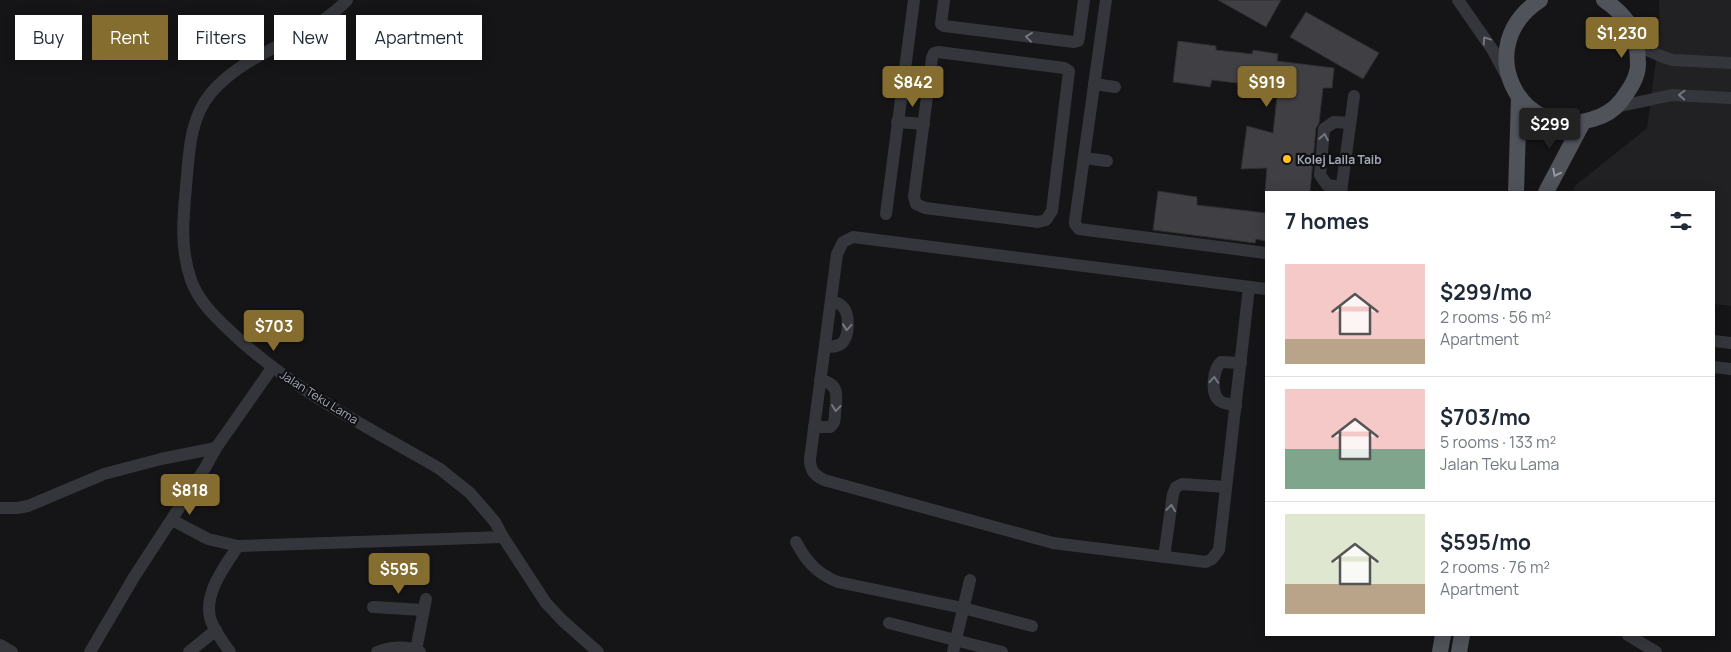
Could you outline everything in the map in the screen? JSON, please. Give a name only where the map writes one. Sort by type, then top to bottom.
[{"type":"main road","points":[[1540,0],[1527,8],[1514,24],[1507,43],[1506,64],[1510,81],[1519,97],[1532,110],[1547,119],[1565,123],[1583,122],[1600,117],[1616,107],[1630,90],[1638,68],[1638,46],[1631,26],[1616,5],[1604,0]]},
{"type":"main road","points":[[1516,191],[1519,97]]},
{"type":"main road","points":[[1547,191],[1583,122]]},
{"type":"main road","points":[[1440,652],[1443,636]]},
{"type":"main road","points":[[1459,652],[1462,636]]},
{"type":"street","name":"Jalan Teku Lama","points":[[347,0],[318,24],[251,60],[230,75],[210,94],[197,116],[191,138],[182,233],[184,254],[191,281],[215,316],[249,350],[272,368],[320,399],[446,473],[470,493],[495,522],[546,603],[598,652]]},
{"type":"street","points":[[886,214],[914,0]]},
{"type":"street","points":[[944,0],[941,24],[944,26],[1074,42],[1078,41],[1079,37],[1084,0]]},
{"type":"street","points":[[1106,0],[1075,224],[1079,230],[1265,253]]},
{"type":"street","points":[[1458,0],[1492,49],[1510,81]]},
{"type":"street","points":[[1638,46],[1663,58],[1673,60],[1731,63]]},
{"type":"street","points":[[934,53],[1064,68],[1069,71],[1050,216],[1046,220],[1038,222],[925,208],[916,204],[914,197],[924,124],[934,53]]},
{"type":"street","points":[[1094,84],[1115,87]]},
{"type":"street","points":[[1616,107],[1672,95],[1731,98]]},
{"type":"street","points":[[1350,123],[1334,122],[1324,129],[1320,175],[1327,185],[1342,190],[1354,96]]},
{"type":"street","points":[[897,122],[924,124]]},
{"type":"street","points":[[1084,158],[1107,161]]},
{"type":"street","points":[[1250,287],[1219,550],[1212,559],[1206,562],[1053,543],[824,480],[815,475],[810,466],[839,248],[843,242],[853,237],[1265,289]]},
{"type":"street","points":[[825,346],[839,345],[846,336],[848,316],[846,311],[840,304],[831,301]]},
{"type":"street","points":[[1715,341],[1731,343]]},
{"type":"street","points":[[1236,406],[1220,402],[1216,397],[1214,390],[1215,369],[1221,362],[1241,363]]},
{"type":"street","points":[[1715,366],[1731,369]]},
{"type":"street","points":[[90,652],[134,577],[216,448],[272,368]]},
{"type":"street","points":[[814,427],[830,427],[834,422],[837,393],[831,384],[820,380]]},
{"type":"street","points":[[0,508],[28,506],[104,474],[216,448]]},
{"type":"street","points":[[1164,557],[1173,494],[1176,487],[1182,484],[1226,487]]},
{"type":"street","points":[[172,520],[208,539],[238,546],[503,537]]},
{"type":"street","points":[[796,542],[811,566],[827,578],[838,582],[964,608],[1032,626]]},
{"type":"street","points":[[230,652],[211,620],[210,611],[212,591],[222,570],[238,546]]},
{"type":"street","points":[[955,646],[970,580]]},
{"type":"street","points":[[373,608],[424,604],[418,651],[389,648],[376,652]]},
{"type":"street","points":[[889,623],[955,646],[1002,652]]},
{"type":"street","points":[[189,652],[216,630]]},
{"type":"street","points":[[1630,636],[1656,652]]},
{"type":"street","points":[[0,645],[12,652]]},
{"type":"shaded area","points":[[1659,0],[1731,0],[1731,306],[1715,304],[1715,191],[1573,191],[1575,186],[1647,128],[1660,31]]},
{"type":"building","points":[[1218,0],[1281,0],[1266,27]]},
{"type":"building","points":[[1306,12],[1379,53],[1363,79],[1290,37]]},
{"type":"building","points":[[1178,41],[1216,46],[1216,50],[1252,54],[1253,50],[1278,54],[1277,61],[1334,68],[1332,88],[1323,88],[1319,123],[1316,128],[1310,191],[1265,191],[1267,168],[1241,169],[1247,126],[1273,133],[1278,88],[1212,80],[1210,87],[1173,82]]},
{"type":"building","points":[[1158,191],[1197,197],[1197,205],[1265,213],[1265,241],[1256,239],[1255,243],[1153,230]]},
{"type":"place","name":"Kolej Laila Taib","points":[[1287,159]]}]
